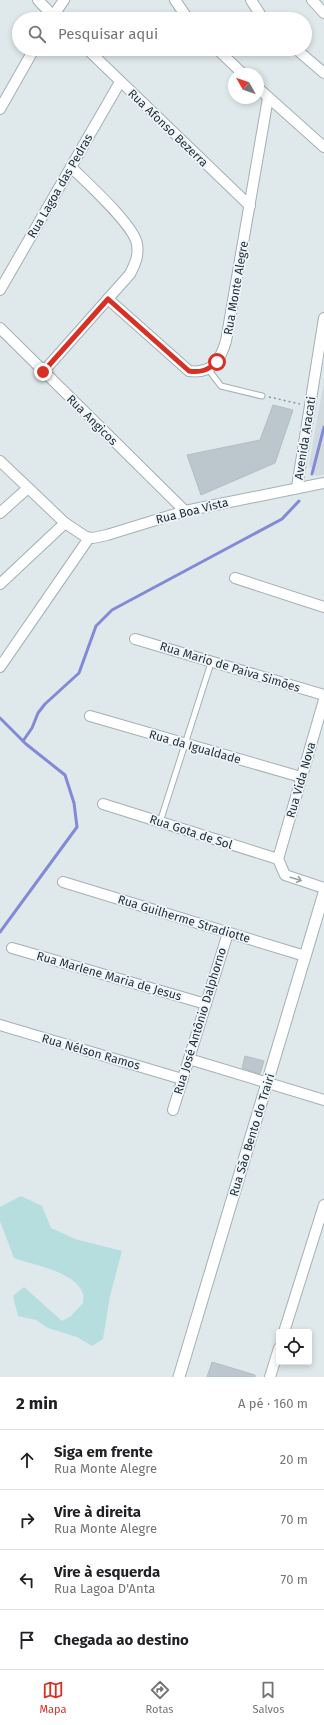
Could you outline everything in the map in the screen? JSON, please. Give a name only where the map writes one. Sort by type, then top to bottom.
[{"type":"street","points":[[38,0],[48,12]]},
{"type":"street","points":[[57,12],[64,0]]},
{"type":"street","points":[[175,0],[183,12]]},
{"type":"street","points":[[250,0],[259,12]]},
{"type":"street","points":[[312,0],[324,13]]},
{"type":"street","points":[[0,109],[30,56]]},
{"type":"street","name":"Rua Afonso Bezerra","points":[[94,56],[250,206]]},
{"type":"street","points":[[224,56],[237,68]]},
{"type":"street","points":[[304,56],[324,74]]},
{"type":"street","name":"Rua Lagoa das Pedras","points":[[0,290],[120,82]]},
{"type":"street","points":[[264,94],[324,147]]},
{"type":"street","name":"Rua Monte Alegre","points":[[208,369],[217,362],[222,354],[226,341],[268,98]]},
{"type":"street","points":[[43,372],[130,274],[137,261],[137,242],[124,221],[71,167]]},
{"type":"street","points":[[108,299],[189,371],[199,372],[208,369]]},
{"type":"street","name":"Avenida Aracati","points":[[297,487],[324,318]]},
{"type":"street","name":"Rua Angicos","points":[[0,328],[185,511]]},
{"type":"street","points":[[0,461],[65,523],[89,538],[0,667]]},
{"type":"street","points":[[297,487],[324,483]]},
{"type":"street","name":"Rua Boa Vista","points":[[89,538],[107,535],[185,511],[297,487]]},
{"type":"street","points":[[0,513],[28,488]]},
{"type":"street","points":[[0,584],[65,523]]},
{"type":"street","points":[[235,578],[324,606]]},
{"type":"street","name":"Rua Mario de Paiva Simões","points":[[135,639],[211,663],[324,695]]},
{"type":"street","name":"Rua Vida Nova","points":[[278,859],[324,700]]},
{"type":"street","name":"Rua da Igualdade","points":[[90,716],[301,777]]},
{"type":"street","name":"Rua Gota de Sol","points":[[103,804],[278,859]]},
{"type":"street","points":[[278,859],[285,875],[324,888]]},
{"type":"street","name":"Rua Guilherme Stradiotte","points":[[63,882],[305,956]]},
{"type":"street","name":"Rua São Bento do Trairi","points":[[179,1377],[324,893]]},
{"type":"street","name":"Rua José Antônio Dalphorno","points":[[173,1110],[228,933]]},
{"type":"street","name":"Rua Marlene Maria de Jesus","points":[[12,948],[206,1004]]},
{"type":"street","name":"Rua Nélson Ramos","points":[[0,1025],[182,1079]]},
{"type":"street","points":[[189,1059],[324,1100]]},
{"type":"street","points":[[285,1329],[324,1205]]},
{"type":"street","points":[[270,1377],[276,1358]]},
{"type":"lane","points":[[208,369],[221,386],[262,396]]},
{"type":"lane","points":[[160,822],[211,663]]},
{"type":"path","points":[[262,396],[310,406]]},
{"type":"shaded area","points":[[324,381],[324,474],[316,476],[309,465]]},
{"type":"shaded area","points":[[21,1196],[42,1206],[51,1228],[75,1239],[122,1251],[110,1296],[103,1339],[92,1346],[77,1337],[48,1328],[36,1320],[18,1316],[13,1296],[24,1287],[62,1321],[71,1316],[83,1303],[83,1294],[79,1286],[72,1280],[53,1270],[14,1258],[0,1221],[0,1207]]},
{"type":"building","points":[[273,405],[293,410],[275,463],[201,495],[187,455],[260,440]]},
{"type":"building","points":[[245,1056],[264,1061],[260,1074],[242,1068]]},
{"type":"building","points":[[212,1362],[255,1375],[255,1377],[207,1377]]},
{"type":"waterway","points":[[312,474],[324,427]]},
{"type":"waterway","points":[[23,741],[32,728],[38,713],[45,704],[79,673],[96,626],[112,610],[282,519],[299,501]]},
{"type":"waterway","points":[[0,718],[26,744],[65,775],[74,803],[77,827],[0,932]]},
{"type":"route","points":[[43,372],[108,299],[189,371],[199,372],[208,369],[217,362]]}]
